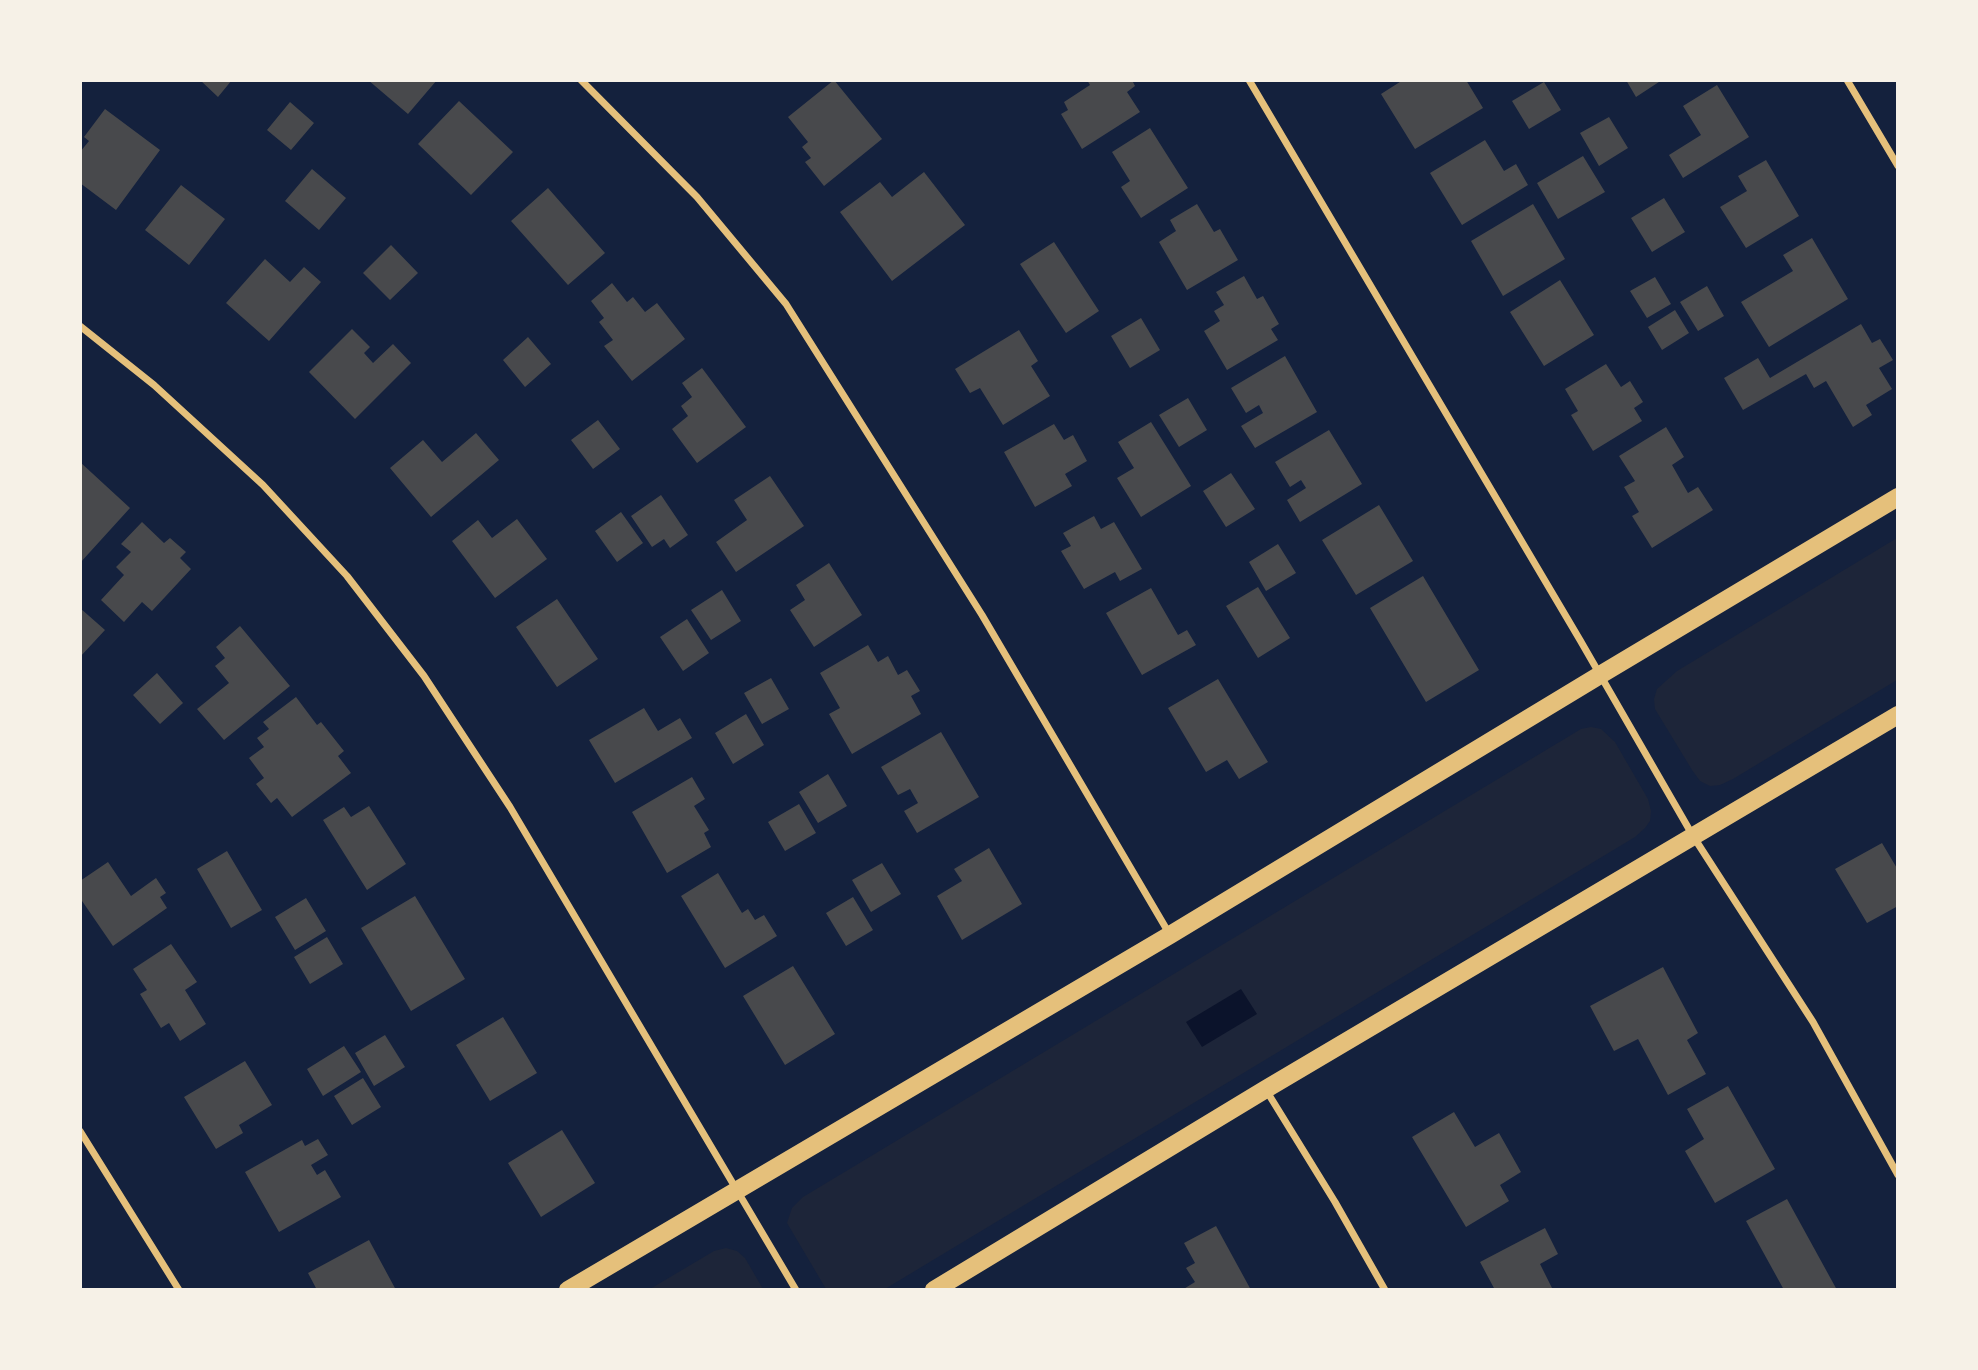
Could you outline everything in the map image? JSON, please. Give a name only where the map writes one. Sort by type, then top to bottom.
[{"type":"main road","points":[[568,1290],[1170,935],[1898,497]]},
{"type":"main road","points":[[934,1290],[1266,1089],[1898,715]]},
{"type":"street","points":[[581,80],[696,197],[786,304],[982,615],[1170,935]]},
{"type":"street","points":[[1249,80],[1693,836],[1813,1022],[1898,1175]]},
{"type":"street","points":[[1847,80],[1898,166]]},
{"type":"street","points":[[80,326],[154,386],[263,485],[347,576],[416,666],[510,807],[796,1290]]},
{"type":"street","points":[[1266,1089],[1385,1290]]},
{"type":"street","points":[[80,1131],[179,1290]]},
{"type":"shaded area","points":[[1897,538],[1897,680],[1733,779],[1710,786],[1700,781],[1655,709],[1657,689],[1677,671]]},
{"type":"shaded area","points":[[1581,729],[1601,729],[1615,742],[1648,799],[1650,821],[1635,837],[885,1289],[826,1289],[787,1223],[792,1208],[803,1197]]},
{"type":"shaded area","points":[[1241,989],[1257,1014],[1202,1047],[1186,1022]]},
{"type":"shaded area","points":[[726,1248],[737,1251],[745,1258],[763,1289],[650,1289],[714,1251]]},
{"type":"building","points":[[200,80],[232,80],[218,97]]},
{"type":"building","points":[[368,80],[437,80],[408,114]]},
{"type":"building","points":[[834,80],[882,139],[824,186],[805,162],[811,158],[802,147],[808,142],[788,117]]},
{"type":"building","points":[[1087,80],[1132,80],[1135,86],[1127,92],[1140,112],[1082,149],[1061,114],[1068,110],[1064,102],[1090,85]]},
{"type":"building","points":[[1403,80],[1466,80],[1483,108],[1415,149],[1381,94]]},
{"type":"building","points":[[1626,80],[1662,80],[1636,97]]},
{"type":"building","points":[[1544,82],[1561,110],[1529,129],[1512,101]]},
{"type":"building","points":[[1717,85],[1749,137],[1683,178],[1669,155],[1701,135],[1683,106]]},
{"type":"building","points":[[459,101],[513,152],[471,195],[418,144]]},
{"type":"building","points":[[290,102],[314,123],[291,150],[267,130]]},
{"type":"building","points":[[105,109],[160,150],[116,210],[80,183],[80,152],[89,141],[84,137]]},
{"type":"building","points":[[1609,117],[1628,148],[1599,166],[1580,133]]},
{"type":"building","points":[[1150,128],[1188,188],[1141,218],[1121,187],[1130,181],[1112,152]]},
{"type":"building","points":[[1485,140],[1504,171],[1516,164],[1528,185],[1462,225],[1430,173]]},
{"type":"building","points":[[1583,156],[1605,192],[1558,219],[1537,183]]},
{"type":"building","points":[[1766,160],[1799,216],[1746,248],[1720,207],[1747,191],[1738,176]]},
{"type":"building","points":[[312,169],[346,198],[319,230],[285,201]]},
{"type":"building","points":[[924,172],[965,225],[892,281],[840,212],[880,182],[892,197]]},
{"type":"building","points":[[181,185],[225,219],[189,265],[145,230]]},
{"type":"building","points":[[548,188],[605,253],[568,285],[511,221]]},
{"type":"building","points":[[1664,198],[1685,232],[1652,252],[1631,218]]},
{"type":"building","points":[[1197,204],[1214,232],[1220,229],[1238,260],[1187,290],[1159,242],[1176,231],[1170,220]]},
{"type":"building","points":[[1533,204],[1565,259],[1503,296],[1471,241]]},
{"type":"building","points":[[1812,238],[1848,299],[1769,347],[1741,302],[1793,271],[1783,255]]},
{"type":"building","points":[[1054,242],[1099,311],[1066,333],[1020,264]]},
{"type":"building","points":[[391,245],[418,273],[390,300],[363,273]]},
{"type":"building","points":[[265,259],[290,282],[304,267],[321,282],[269,341],[226,303]]},
{"type":"building","points":[[1244,276],[1257,299],[1263,296],[1279,324],[1271,329],[1278,340],[1227,370],[1204,331],[1220,321],[1214,311],[1224,305],[1216,292]]},
{"type":"building","points":[[1655,277],[1671,304],[1647,318],[1630,291]]},
{"type":"building","points":[[1560,280],[1594,335],[1544,366],[1510,312]]},
{"type":"building","points":[[612,283],[627,302],[633,297],[645,312],[657,303],[685,339],[632,381],[604,346],[613,340],[599,322],[604,318],[591,301]]},
{"type":"building","points":[[1707,286],[1724,316],[1698,331],[1680,302]]},
{"type":"building","points":[[1675,310],[1689,333],[1662,350],[1648,327]]},
{"type":"building","points":[[1141,318],[1160,350],[1130,368],[1111,336]]},
{"type":"building","points":[[1861,324],[1872,343],[1880,339],[1893,360],[1879,368],[1892,389],[1866,405],[1872,415],[1853,427],[1826,381],[1814,388],[1806,374],[1743,410],[1724,378],[1758,358],[1770,378]]},
{"type":"building","points":[[352,329],[370,347],[364,353],[373,363],[393,344],[411,363],[355,419],[309,372]]},
{"type":"building","points":[[1019,330],[1038,361],[1031,366],[1050,396],[1003,425],[980,388],[970,393],[955,369]]},
{"type":"building","points":[[528,337],[551,364],[525,387],[503,360]]},
{"type":"building","points":[[1285,356],[1317,412],[1255,448],[1241,426],[1263,413],[1259,405],[1246,413],[1231,388]]},
{"type":"building","points":[[1606,364],[1621,387],[1630,381],[1643,402],[1634,408],[1642,421],[1593,451],[1571,415],[1578,411],[1565,389]]},
{"type":"building","points":[[702,368],[746,427],[697,463],[672,429],[688,416],[681,406],[692,397],[682,383]]},
{"type":"building","points":[[1188,398],[1207,430],[1179,447],[1159,415]]},
{"type":"building","points":[[598,420],[620,449],[593,469],[571,440]]},
{"type":"building","points":[[1151,422],[1191,486],[1141,517],[1117,478],[1134,468],[1118,442]]},
{"type":"building","points":[[1054,424],[1064,440],[1073,435],[1087,461],[1065,474],[1072,486],[1035,507],[1004,452]]},
{"type":"building","points":[[1666,427],[1684,457],[1672,465],[1688,493],[1698,487],[1713,510],[1652,548],[1632,516],[1639,512],[1624,487],[1635,481],[1619,456]]},
{"type":"building","points":[[1329,430],[1362,484],[1300,522],[1287,500],[1306,488],[1301,480],[1290,487],[1275,462]]},
{"type":"building","points":[[476,433],[499,460],[431,517],[390,468],[423,440],[442,462]]},
{"type":"building","points":[[80,462],[130,508],[80,563]]},
{"type":"building","points":[[1231,473],[1255,509],[1226,527],[1203,491]]},
{"type":"building","points":[[770,476],[804,526],[736,572],[716,542],[747,520],[734,500]]},
{"type":"building","points":[[661,495],[688,535],[670,548],[664,539],[652,547],[631,516]]},
{"type":"building","points":[[1379,505],[1413,561],[1356,595],[1322,540]]},
{"type":"building","points":[[621,512],[643,543],[617,562],[595,531]]},
{"type":"building","points":[[1094,516],[1101,529],[1114,522],[1142,569],[1120,581],[1115,572],[1084,589],[1061,551],[1071,546],[1063,533]]},
{"type":"building","points":[[517,519],[547,559],[495,598],[452,541],[478,520],[492,538]]},
{"type":"building","points":[[142,522],[164,543],[170,538],[186,552],[180,558],[191,569],[152,611],[142,602],[124,622],[101,600],[124,575],[116,567],[131,552],[121,544]]},
{"type":"building","points":[[1278,544],[1296,573],[1266,591],[1249,562]]},
{"type":"building","points":[[829,563],[862,615],[814,647],[790,610],[805,600],[796,585]]},
{"type":"building","points":[[1423,576],[1479,670],[1426,702],[1370,608]]},
{"type":"building","points":[[1258,587],[1290,638],[1258,658],[1226,606]]},
{"type":"building","points":[[1151,588],[1178,635],[1187,630],[1196,645],[1142,675],[1106,613]]},
{"type":"building","points":[[722,590],[741,621],[711,640],[691,610]]},
{"type":"building","points":[[557,599],[598,659],[557,687],[516,627]]},
{"type":"building","points":[[80,608],[105,630],[80,657]]},
{"type":"building","points":[[687,619],[709,653],[683,671],[660,637]]},
{"type":"building","points":[[240,626],[290,686],[224,740],[197,709],[229,683],[215,666],[225,658],[216,647]]},
{"type":"building","points":[[868,645],[878,662],[888,656],[898,675],[907,670],[920,691],[911,696],[921,714],[852,754],[829,714],[840,708],[820,673]]},
{"type":"building","points":[[157,673],[183,703],[160,724],[133,695]]},
{"type":"building","points":[[771,678],[789,709],[762,724],[744,693]]},
{"type":"building","points":[[1218,679],[1268,762],[1239,779],[1227,760],[1206,772],[1168,708]]},
{"type":"building","points":[[296,697],[317,725],[321,722],[344,751],[338,756],[351,773],[292,817],[277,798],[271,803],[256,784],[264,778],[249,758],[264,747],[257,738],[269,729],[263,722]]},
{"type":"building","points":[[644,708],[658,731],[680,718],[692,738],[615,783],[589,740]]},
{"type":"building","points":[[746,714],[764,745],[733,764],[715,733]]},
{"type":"building","points":[[941,732],[979,797],[917,833],[904,811],[918,803],[910,789],[898,795],[881,767]]},
{"type":"building","points":[[828,774],[847,806],[818,823],[799,792]]},
{"type":"building","points":[[692,777],[705,799],[694,806],[709,830],[704,833],[711,847],[667,873],[632,812]]},
{"type":"building","points":[[799,804],[816,833],[785,851],[768,822]]},
{"type":"building","points":[[369,806],[406,864],[367,890],[323,820],[344,807],[351,817]]},
{"type":"building","points":[[1882,843],[1898,870],[1898,906],[1867,923],[1835,869]]},
{"type":"building","points":[[989,848],[1022,904],[962,940],[937,896],[962,881],[954,869]]},
{"type":"building","points":[[227,851],[262,910],[231,928],[197,869]]},
{"type":"building","points":[[108,862],[131,896],[156,878],[166,893],[160,897],[167,908],[113,946],[80,898],[80,881]]},
{"type":"building","points":[[882,863],[901,894],[871,912],[852,880]]},
{"type":"building","points":[[718,873],[742,913],[748,909],[755,920],[764,915],[777,936],[725,968],[681,896]]},
{"type":"building","points":[[415,896],[465,979],[411,1011],[361,928]]},
{"type":"building","points":[[853,897],[873,930],[846,946],[826,913]]},
{"type":"building","points":[[306,898],[326,931],[295,950],[275,917]]},
{"type":"building","points":[[327,937],[343,964],[310,984],[294,957]]},
{"type":"building","points":[[171,944],[197,982],[185,990],[206,1024],[180,1041],[169,1023],[161,1028],[140,994],[147,990],[133,969]]},
{"type":"building","points":[[793,966],[835,1034],[785,1065],[743,996]]},
{"type":"building","points":[[1663,967],[1698,1033],[1687,1040],[1706,1074],[1668,1095],[1638,1039],[1614,1051],[1590,1006]]},
{"type":"building","points":[[503,1017],[537,1073],[490,1101],[456,1045]]},
{"type":"building","points":[[385,1035],[405,1067],[374,1086],[355,1053]]},
{"type":"building","points":[[344,1046],[361,1072],[323,1096],[307,1069]]},
{"type":"building","points":[[245,1061],[272,1105],[239,1125],[243,1133],[216,1149],[184,1097]]},
{"type":"building","points":[[363,1078],[381,1107],[352,1125],[334,1096]]},
{"type":"building","points":[[1728,1086],[1775,1169],[1715,1203],[1685,1151],[1704,1139],[1687,1109]]},
{"type":"building","points":[[1454,1112],[1475,1147],[1499,1133],[1521,1172],[1500,1185],[1509,1201],[1466,1227],[1412,1137]]},
{"type":"building","points":[[562,1130],[595,1183],[541,1217],[508,1163]]},
{"type":"building","points":[[318,1139],[328,1155],[311,1165],[317,1175],[325,1170],[341,1197],[279,1232],[245,1172],[302,1140],[305,1146]]},
{"type":"building","points":[[1787,1199],[1837,1290],[1784,1290],[1746,1221]]},
{"type":"building","points":[[1216,1226],[1251,1290],[1182,1290],[1195,1282],[1186,1268],[1195,1263],[1184,1243]]},
{"type":"building","points":[[1545,1228],[1558,1254],[1540,1264],[1553,1290],[1495,1290],[1480,1262]]},
{"type":"building","points":[[369,1240],[396,1290],[317,1290],[308,1273]]}]
